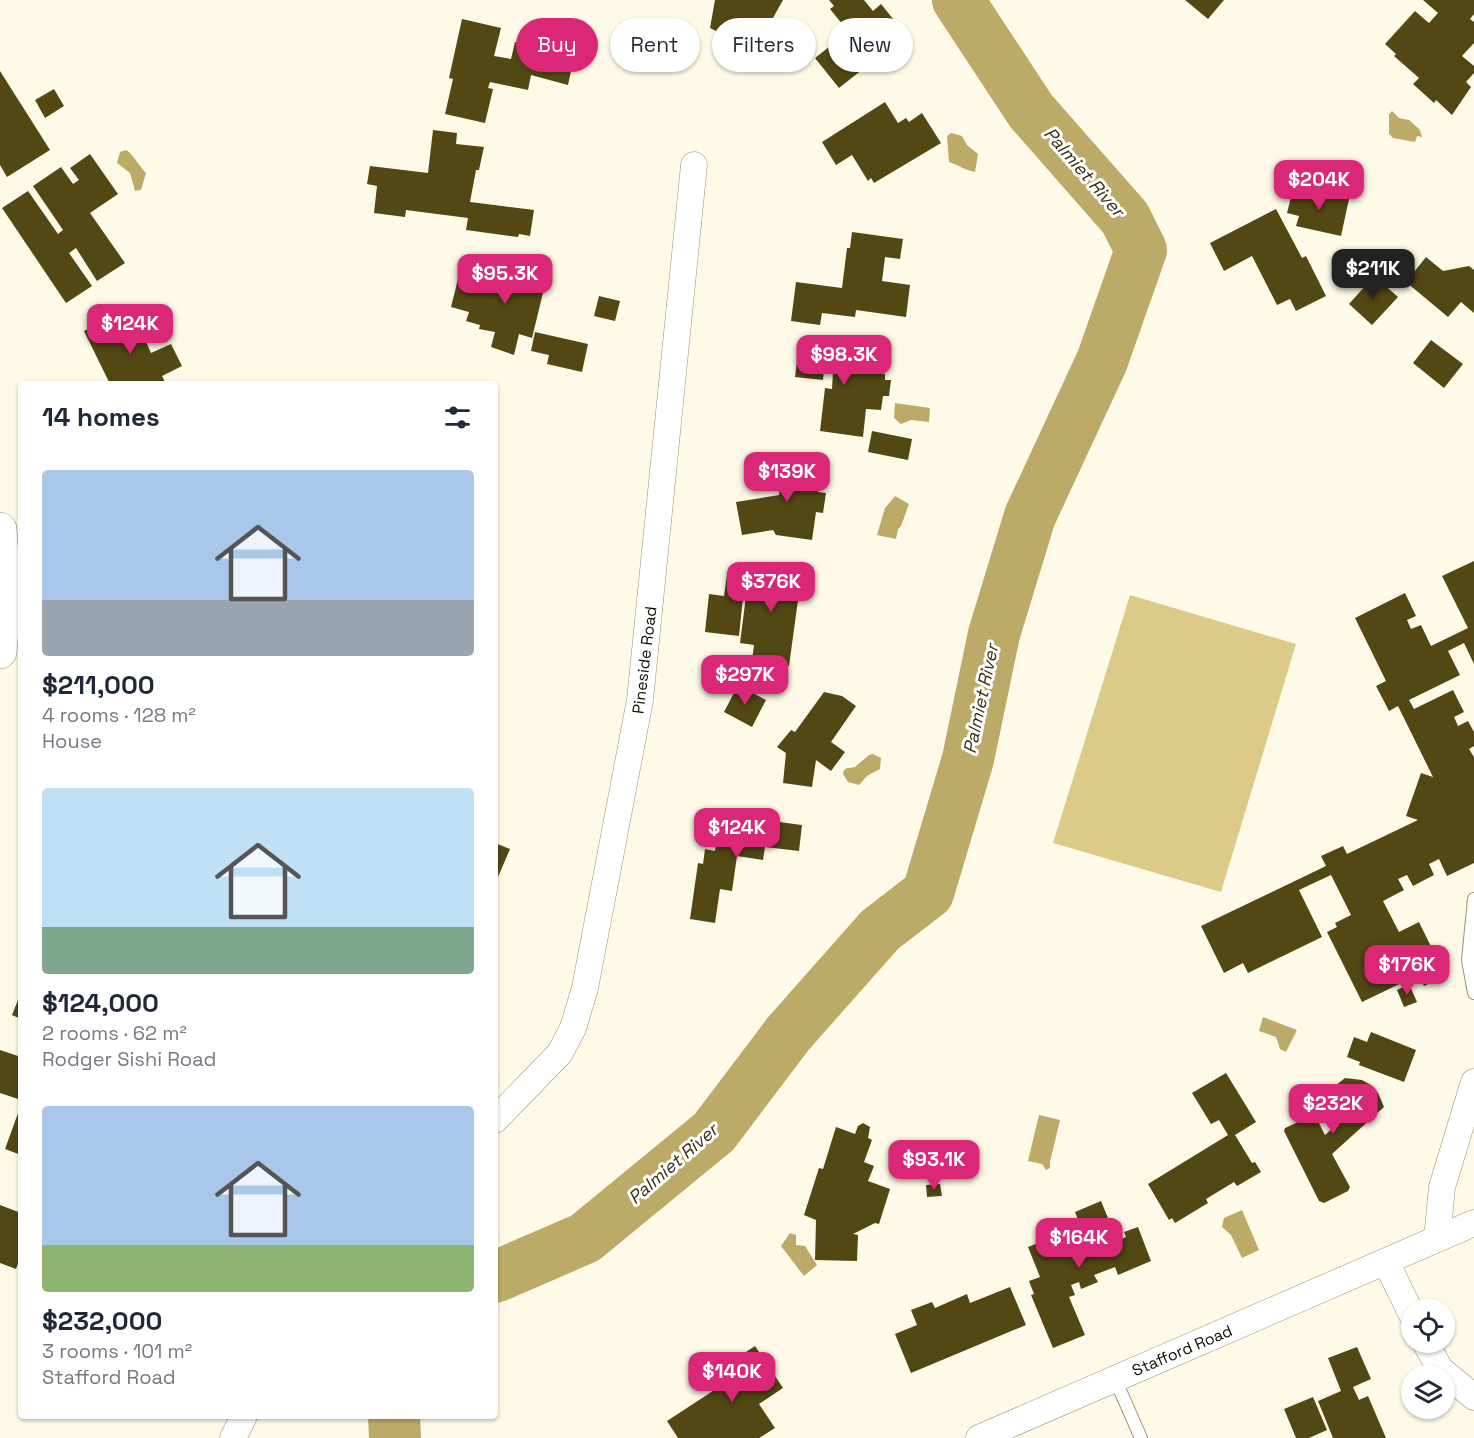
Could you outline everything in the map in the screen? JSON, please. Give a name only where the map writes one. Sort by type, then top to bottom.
[{"type":"main road","points":[[0,529],[5,600],[0,652]]},
{"type":"street","name":"Pineside Road","points":[[498,1117],[560,1053],[573,1028],[585,988],[640,700],[694,165]]},
{"type":"street","points":[[1437,1239],[1442,1187],[1474,1082]]},
{"type":"street","name":"Stafford Road","points":[[979,1438],[1474,1223]]},
{"type":"street","points":[[1386,1262],[1404,1299]]},
{"type":"street","points":[[1431,1353],[1440,1369],[1474,1397]]},
{"type":"street","points":[[233,1438],[242,1419]]},
{"type":"lane","points":[[1474,898],[1468,960],[1474,993]]},
{"type":"lane","points":[[1114,1379],[1141,1438]]},
{"type":"shaded area","points":[[1392,111],[1399,118],[1409,120],[1420,130],[1422,137],[1417,136],[1415,142],[1393,138],[1389,134],[1389,114]]},
{"type":"shaded area","points":[[951,133],[962,136],[967,145],[978,154],[975,172],[949,162],[947,136]]},
{"type":"shaded area","points":[[126,150],[146,173],[141,190],[135,191],[130,173],[117,163],[120,152]]},
{"type":"shaded area","points":[[895,403],[930,408],[929,422],[911,420],[901,424],[894,418]]},
{"type":"shaded area","points":[[895,496],[909,504],[896,539],[877,535],[885,508]]},
{"type":"shaded area","points":[[1130,595],[1296,644],[1221,892],[1053,843]]},
{"type":"shaded area","points":[[873,754],[881,758],[880,769],[867,776],[859,785],[848,782],[843,774],[844,770],[855,767]]},
{"type":"shaded area","points":[[1263,1017],[1297,1030],[1286,1052],[1280,1049],[1276,1037],[1259,1031]]},
{"type":"shaded area","points":[[1039,1115],[1060,1120],[1050,1168],[1046,1170],[1042,1164],[1028,1161]]},
{"type":"shaded area","points":[[1242,1210],[1259,1250],[1242,1258],[1231,1235],[1222,1227],[1224,1218]]},
{"type":"shaded area","points":[[790,1233],[796,1235],[796,1245],[805,1246],[817,1265],[804,1276],[781,1246]]},
{"type":"building","points":[[715,0],[783,0],[773,18],[712,18],[712,29],[710,28]]},
{"type":"building","points":[[829,0],[864,0],[873,11],[881,4],[892,18],[837,18],[830,9],[834,6]]},
{"type":"building","points":[[1185,0],[1224,0],[1208,19]]},
{"type":"building","points":[[1423,0],[1474,0],[1474,14],[1470,19],[1474,22],[1474,43],[1462,56],[1474,66],[1474,73],[1466,82],[1471,87],[1452,115],[1436,100],[1434,103],[1413,84],[1419,78],[1394,56],[1396,54],[1385,44],[1415,11],[1429,23],[1438,13]]},
{"type":"building","points":[[462,19],[501,28],[494,56],[511,59],[516,42],[516,72],[571,72],[568,85],[531,75],[528,90],[490,82],[488,88],[493,89],[485,123],[445,114],[453,79],[449,78]]},
{"type":"building","points":[[828,48],[828,72],[859,72],[839,88],[816,57]]},
{"type":"building","points":[[0,71],[50,150],[7,177],[0,165]]},
{"type":"building","points":[[54,89],[64,106],[45,118],[35,100]]},
{"type":"building","points":[[885,102],[898,123],[906,118],[909,122],[922,113],[941,143],[874,183],[871,178],[868,181],[852,155],[836,165],[822,142]]},
{"type":"building","points":[[433,130],[457,133],[456,144],[484,147],[479,170],[476,170],[470,202],[534,210],[530,236],[519,234],[518,237],[466,230],[468,218],[406,210],[405,217],[374,213],[377,186],[367,184],[370,166],[428,173]]},
{"type":"building","points":[[90,154],[118,194],[90,213],[125,263],[97,281],[76,248],[69,253],[92,286],[66,303],[2,208],[28,191],[58,234],[63,230],[33,186],[61,167],[73,184],[79,180],[70,168]]},
{"type":"building","points":[[1300,188],[1349,199],[1341,236],[1296,226],[1299,216],[1287,213],[1292,193],[1299,194]]},
{"type":"building","points":[[1276,209],[1302,258],[1306,256],[1326,296],[1296,311],[1290,299],[1277,305],[1252,256],[1224,271],[1210,243]]},
{"type":"building","points":[[852,232],[903,239],[900,259],[885,257],[882,281],[910,285],[906,317],[856,310],[855,317],[822,313],[820,325],[791,321],[796,282],[842,288],[847,248],[850,248]]},
{"type":"building","points":[[1426,257],[1443,271],[1469,266],[1474,270],[1474,313],[1461,302],[1448,317],[1406,282]]},
{"type":"building","points":[[524,258],[550,264],[532,338],[519,334],[514,355],[491,347],[495,332],[479,329],[480,325],[466,321],[469,312],[451,307],[458,279],[515,292]]},
{"type":"building","points":[[1374,276],[1398,297],[1372,325],[1349,304]]},
{"type":"building","points":[[599,296],[620,301],[615,321],[594,316]]},
{"type":"building","points":[[111,318],[116,327],[135,318],[142,332],[126,340],[127,343],[143,335],[151,353],[171,344],[182,366],[162,376],[164,381],[109,381],[84,331]]},
{"type":"building","points":[[535,332],[588,344],[582,372],[547,364],[549,355],[531,351]]},
{"type":"building","points":[[840,340],[860,342],[859,356],[871,357],[870,373],[885,374],[885,380],[891,380],[889,396],[883,396],[881,410],[866,409],[863,437],[820,431],[825,388],[832,389],[833,371],[824,370],[823,380],[795,377],[799,345],[839,349]]},
{"type":"building","points":[[1431,340],[1463,364],[1444,388],[1413,363]]},
{"type":"building","points":[[872,431],[912,439],[908,460],[868,452]]},
{"type":"building","points":[[784,456],[823,462],[818,492],[826,493],[823,513],[816,512],[812,540],[776,535],[773,530],[742,535],[736,502],[779,495]]},
{"type":"building","points":[[1474,561],[1474,664],[1464,643],[1448,651],[1460,675],[1409,700],[1414,709],[1453,690],[1464,712],[1454,717],[1458,726],[1468,721],[1474,732],[1474,746],[1469,749],[1474,757],[1474,863],[1447,876],[1439,859],[1429,864],[1434,875],[1413,886],[1407,875],[1398,879],[1404,890],[1383,901],[1399,932],[1419,922],[1440,965],[1434,968],[1439,979],[1424,986],[1418,975],[1362,1002],[1327,932],[1337,927],[1335,923],[1351,915],[1331,875],[1299,890],[1322,937],[1248,973],[1243,963],[1224,973],[1201,926],[1326,866],[1321,856],[1343,846],[1347,854],[1418,820],[1406,816],[1421,773],[1433,777],[1398,706],[1389,711],[1376,686],[1386,681],[1355,618],[1405,593],[1416,616],[1407,620],[1411,629],[1421,625],[1431,646],[1468,628],[1442,576]]},
{"type":"building","points":[[750,565],[802,571],[789,666],[752,661],[754,645],[740,643]]},
{"type":"building","points":[[727,575],[745,578],[739,636],[705,632],[709,594],[724,596]]},
{"type":"building","points":[[738,685],[766,700],[752,727],[724,712]]},
{"type":"building","points":[[824,692],[842,696],[856,706],[831,742],[845,752],[831,771],[816,760],[812,787],[783,783],[786,753],[777,747],[791,730],[795,732]]},
{"type":"building","points":[[733,816],[802,825],[799,851],[765,847],[763,860],[737,856],[732,891],[720,889],[715,923],[690,919],[698,863],[703,864],[705,849],[715,851],[718,832],[731,834]]},
{"type":"building","points":[[498,844],[510,849],[498,877]]},
{"type":"building","points":[[1409,984],[1417,1002],[1404,1007],[1397,990]]},
{"type":"building","points":[[18,1000],[18,1018],[12,1015]]},
{"type":"building","points":[[1371,1032],[1416,1050],[1404,1082],[1359,1065],[1360,1062],[1347,1057],[1354,1037],[1367,1042]]},
{"type":"building","points":[[0,1050],[18,1056],[18,1099],[0,1093]]},
{"type":"building","points":[[1226,1073],[1256,1122],[1235,1135],[1252,1163],[1255,1162],[1261,1172],[1237,1186],[1234,1182],[1206,1199],[1208,1203],[1175,1223],[1172,1218],[1169,1220],[1148,1184],[1228,1135],[1219,1120],[1211,1124],[1192,1093]]},
{"type":"building","points":[[1345,1078],[1362,1080],[1371,1085],[1378,1093],[1384,1107],[1332,1154],[1350,1187],[1348,1191],[1324,1203],[1319,1201],[1284,1131],[1285,1128],[1309,1117],[1319,1123],[1325,1135],[1337,1124],[1323,1100],[1326,1093]]},
{"type":"building","points":[[18,1113],[18,1154],[5,1149]]},
{"type":"building","points":[[863,1123],[870,1127],[868,1138],[872,1140],[864,1162],[874,1166],[868,1181],[890,1189],[879,1224],[875,1223],[853,1234],[858,1235],[857,1261],[815,1260],[816,1220],[804,1215],[819,1168],[823,1169],[836,1127],[855,1134],[858,1126]]},
{"type":"building","points":[[940,1184],[942,1196],[927,1197],[926,1185]]},
{"type":"building","points":[[1101,1201],[1113,1230],[1110,1230],[1115,1242],[1126,1237],[1124,1232],[1138,1227],[1151,1261],[1118,1275],[1115,1267],[1094,1275],[1098,1282],[1081,1289],[1079,1282],[1071,1285],[1075,1295],[1069,1297],[1085,1335],[1053,1348],[1031,1295],[1034,1294],[1029,1281],[1040,1277],[1028,1247],[1064,1233],[1068,1245],[1085,1238],[1075,1212]]},
{"type":"building","points":[[0,1205],[18,1212],[18,1264],[16,1269],[0,1263]]},
{"type":"building","points":[[1010,1287],[1026,1325],[911,1373],[895,1334],[917,1325],[911,1310],[932,1302],[935,1308],[967,1294],[970,1303]]},
{"type":"building","points":[[755,1346],[783,1388],[759,1404],[775,1428],[759,1438],[678,1438],[667,1421],[722,1385],[716,1376],[730,1368],[728,1364]]},
{"type":"building","points":[[1357,1347],[1371,1379],[1353,1387],[1359,1400],[1368,1396],[1386,1438],[1333,1438],[1318,1401],[1341,1391],[1328,1358]]},
{"type":"building","points":[[1313,1397],[1327,1430],[1309,1438],[1296,1438],[1284,1409]]},
{"type":"waterway","name":"Palmiet River","points":[[498,1276],[585,1238],[714,1132],[788,1034],[880,930],[928,893],[968,759],[994,634],[1030,516],[1102,361],[1141,250],[1125,218],[1031,111],[958,0]]},
{"type":"waterway","name":"Palmiet River","points":[[394,1419],[395,1438]]}]
